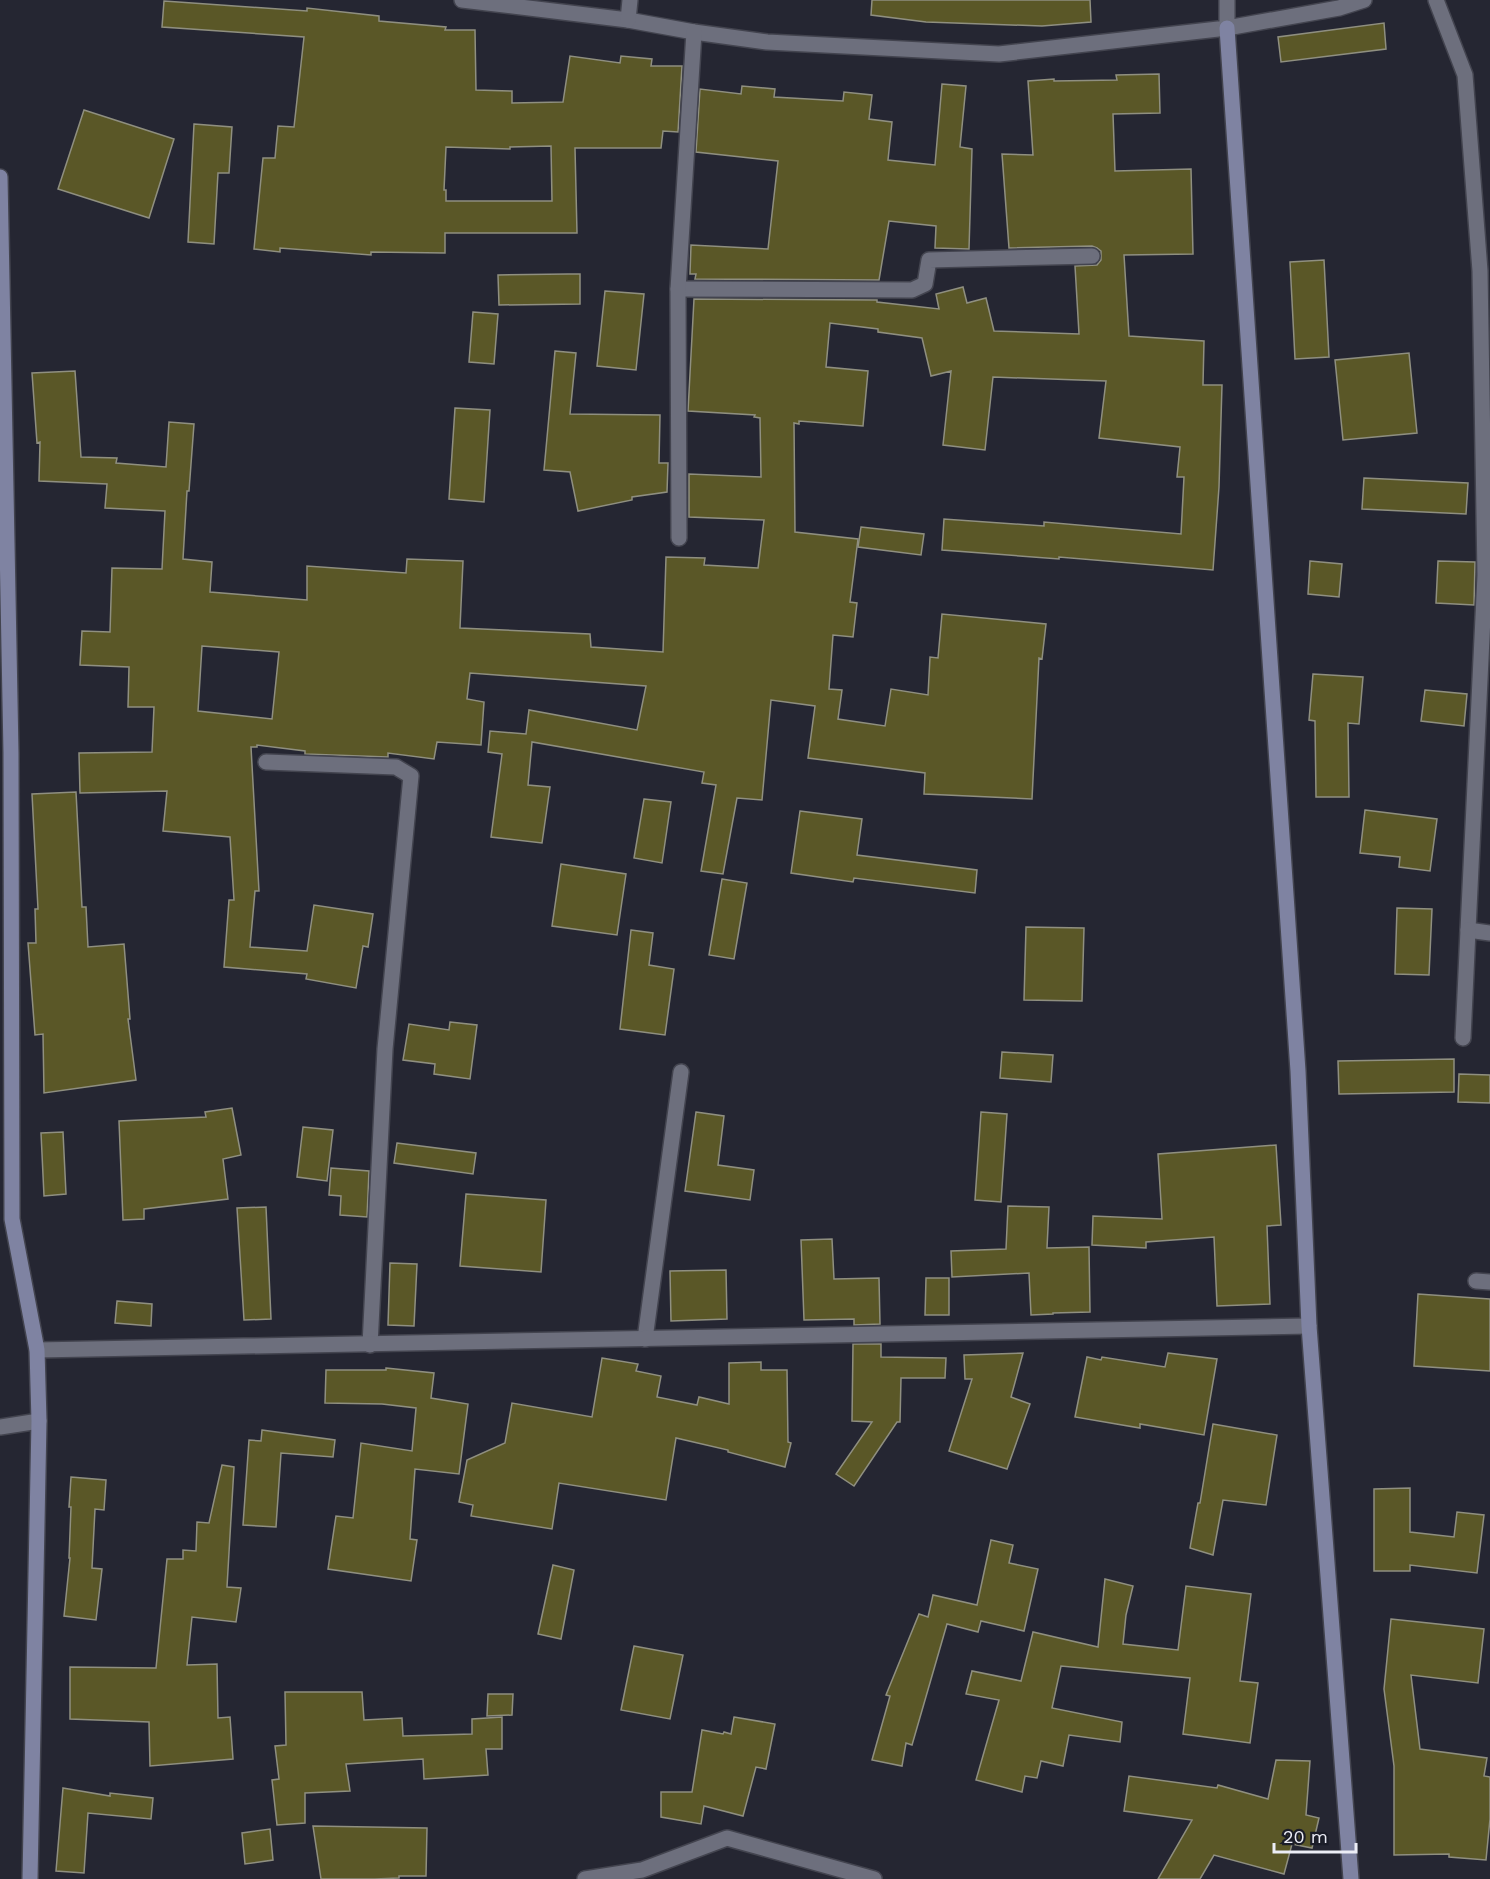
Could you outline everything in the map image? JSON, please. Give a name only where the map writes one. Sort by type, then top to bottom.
[{"type":"street","points":[[462,0],[628,20],[767,42],[999,54],[1227,28],[1339,8],[1364,0]]},
{"type":"street","points":[[628,20],[630,0]]},
{"type":"street","points":[[1227,0],[1227,28],[1298,1071],[1309,1326],[1351,1879]]},
{"type":"street","points":[[1436,0],[1465,75],[1480,271],[1485,575],[1463,1038]]},
{"type":"street","points":[[679,538],[678,289],[694,32]]},
{"type":"street","points":[[0,177],[6,753],[6,1219],[37,1350],[39,1421],[30,1879]]},
{"type":"street","points":[[678,289],[912,290],[925,284],[930,260],[1092,256]]},
{"type":"street","points":[[266,762],[396,767],[411,776],[385,1049],[369,1345]]},
{"type":"street","points":[[1468,930],[1490,933]]},
{"type":"street","points":[[645,1339],[681,1072]]},
{"type":"street","points":[[37,1350],[1309,1326]]},
{"type":"street","points":[[0,1427],[39,1421]]},
{"type":"street","points":[[585,1879],[642,1870],[727,1838],[874,1879]]},
{"type":"building","points":[[872,0],[1090,0],[1091,22],[1042,26],[926,22],[871,15]]},
{"type":"building","points":[[164,1],[307,11],[307,8],[379,16],[379,21],[446,27],[445,30],[475,30],[476,90],[512,91],[512,103],[563,102],[570,56],[620,63],[621,56],[652,59],[651,66],[682,66],[678,132],[663,131],[661,148],[575,148],[577,233],[445,233],[445,253],[371,252],[371,255],[280,248],[280,252],[254,249],[263,158],[275,158],[278,126],[294,127],[304,37],[162,27]],"holes":[[[551,146],[552,201],[446,201],[446,190],[444,190],[446,147],[510,149],[510,147]]]},
{"type":"building","points":[[1384,23],[1386,49],[1281,62],[1278,37]]},
{"type":"building","points":[[1159,74],[1160,113],[1113,114],[1115,171],[1191,169],[1193,254],[1124,255],[1129,336],[1204,341],[1203,385],[1222,385],[1219,487],[1213,570],[942,550],[944,519],[1044,526],[1044,522],[1181,534],[1184,477],[1177,477],[1180,447],[1099,438],[1106,381],[993,377],[985,450],[943,445],[951,371],[931,376],[922,338],[878,332],[878,329],[830,323],[826,367],[868,371],[863,426],[799,421],[799,424],[794,423],[795,532],[858,539],[850,602],[857,603],[853,637],[833,635],[829,689],[842,690],[838,719],[885,726],[891,689],[928,695],[930,657],[938,658],[942,614],[1046,624],[1042,659],[1039,658],[1032,799],[924,794],[925,773],[808,758],[815,706],[771,700],[762,800],[737,798],[723,874],[701,871],[716,785],[702,783],[704,772],[532,742],[528,785],[550,787],[542,843],[491,837],[502,754],[488,752],[490,731],[526,734],[529,710],[637,730],[646,686],[470,673],[467,699],[484,702],[481,745],[437,742],[434,759],[388,753],[388,757],[305,754],[305,751],[257,745],[257,747],[251,747],[259,891],[255,891],[250,947],[307,951],[314,905],[373,914],[368,947],[363,946],[356,988],[306,979],[307,974],[224,967],[229,900],[234,900],[230,837],[163,831],[167,791],[80,793],[79,753],[152,752],[154,707],[128,707],[129,667],[80,665],[82,631],[110,632],[112,568],[162,569],[165,511],[105,508],[107,484],[39,481],[40,442],[37,443],[32,373],[75,371],[81,457],[117,458],[116,463],[166,467],[169,422],[194,424],[183,559],[212,562],[210,592],[307,600],[307,566],[406,573],[407,559],[463,561],[460,628],[590,634],[591,647],[663,652],[666,557],[705,558],[704,565],[758,568],[764,520],[689,517],[689,474],[761,477],[760,418],[754,417],[755,415],[688,411],[694,299],[877,300],[877,302],[939,309],[936,294],[963,287],[967,303],[986,298],[994,331],[1079,334],[1075,266],[1097,265],[1101,260],[1101,251],[1092,246],[1009,248],[1002,154],[1033,155],[1028,81],[1117,80],[1116,75]],"holes":[[[202,646],[279,652],[272,719],[198,711]]]},
{"type":"building","points":[[942,84],[966,86],[960,147],[972,149],[969,249],[935,248],[936,226],[889,221],[879,280],[695,279],[696,274],[690,274],[691,245],[768,249],[778,161],[696,152],[700,89],[741,94],[742,86],[775,89],[774,97],[843,101],[844,92],[872,95],[869,119],[892,122],[888,160],[935,165]]},
{"type":"building","points":[[84,110],[174,139],[149,218],[58,189]]},
{"type":"building","points":[[194,124],[232,127],[229,173],[218,173],[214,244],[188,242]]},
{"type":"building","points":[[1324,260],[1329,357],[1295,359],[1290,262]]},
{"type":"building","points":[[580,274],[580,304],[499,305],[498,275]]},
{"type":"building","points":[[605,291],[644,294],[636,370],[597,366]]},
{"type":"building","points":[[473,312],[498,314],[494,364],[469,362]]},
{"type":"building","points":[[555,351],[576,353],[570,414],[660,415],[659,463],[668,463],[667,492],[632,497],[632,500],[578,511],[570,472],[544,470]]},
{"type":"building","points":[[1409,353],[1417,433],[1343,440],[1335,360]]},
{"type":"building","points":[[455,408],[490,410],[484,502],[449,499]]},
{"type":"building","points":[[1364,478],[1468,483],[1466,514],[1362,509]]},
{"type":"building","points":[[861,527],[924,534],[921,555],[858,547]]},
{"type":"building","points":[[1310,561],[1342,564],[1339,597],[1308,594]]},
{"type":"building","points":[[1438,561],[1475,562],[1474,605],[1436,603]]},
{"type":"building","points":[[1313,674],[1363,677],[1359,724],[1348,723],[1349,797],[1316,797],[1315,721],[1309,720]]},
{"type":"building","points":[[1425,690],[1467,694],[1464,726],[1421,721]]},
{"type":"building","points":[[76,792],[82,907],[86,907],[88,947],[124,944],[130,1019],[128,1019],[136,1080],[44,1093],[43,1034],[35,1035],[28,943],[36,943],[35,909],[38,909],[32,794]]},
{"type":"building","points":[[644,799],[671,802],[662,863],[634,858]]},
{"type":"building","points":[[1365,810],[1437,819],[1430,871],[1399,867],[1400,857],[1360,853]]},
{"type":"building","points":[[800,811],[862,819],[857,855],[977,870],[975,893],[854,878],[853,882],[791,873]]},
{"type":"building","points":[[561,864],[626,874],[617,935],[552,926]]},
{"type":"building","points":[[722,879],[747,883],[734,959],[709,955]]},
{"type":"building","points":[[1397,908],[1432,909],[1429,975],[1395,974]]},
{"type":"building","points":[[1026,927],[1084,928],[1082,1001],[1024,1000]]},
{"type":"building","points":[[631,930],[653,933],[649,965],[674,969],[665,1035],[620,1029]]},
{"type":"building","points":[[450,1022],[477,1025],[470,1079],[434,1074],[435,1064],[403,1060],[409,1024],[449,1030]]},
{"type":"building","points":[[1002,1052],[1053,1055],[1051,1082],[1000,1078]]},
{"type":"building","points":[[1454,1059],[1454,1092],[1339,1094],[1338,1061]]},
{"type":"building","points":[[1459,1074],[1490,1075],[1490,1103],[1458,1102]]},
{"type":"building","points":[[232,1108],[241,1155],[223,1159],[228,1199],[144,1209],[144,1219],[123,1220],[119,1121],[206,1117],[205,1112]]},
{"type":"building","points":[[696,1112],[724,1116],[718,1165],[754,1170],[750,1200],[685,1191]]},
{"type":"building","points":[[981,1112],[1007,1114],[1001,1202],[975,1200]]},
{"type":"building","points":[[303,1127],[333,1130],[327,1181],[297,1177]]},
{"type":"building","points":[[63,1132],[66,1194],[44,1196],[41,1133]]},
{"type":"building","points":[[397,1143],[476,1153],[473,1174],[394,1163]]},
{"type":"building","points":[[1276,1145],[1281,1225],[1267,1226],[1270,1304],[1217,1306],[1214,1237],[1146,1242],[1146,1248],[1092,1245],[1093,1216],[1162,1219],[1158,1154]]},
{"type":"building","points":[[331,1168],[369,1171],[367,1217],[340,1215],[341,1196],[329,1195]]},
{"type":"building","points":[[466,1194],[546,1200],[541,1272],[460,1266]]},
{"type":"building","points":[[1008,1206],[1049,1207],[1047,1248],[1089,1247],[1090,1312],[1031,1315],[1029,1273],[952,1277],[951,1251],[1006,1249]]},
{"type":"building","points":[[266,1207],[271,1319],[244,1320],[237,1208]]},
{"type":"building","points":[[832,1239],[834,1279],[879,1278],[880,1324],[854,1325],[854,1319],[804,1320],[801,1240]]},
{"type":"building","points":[[390,1263],[417,1264],[414,1326],[388,1325]]},
{"type":"building","points":[[726,1270],[727,1319],[671,1321],[670,1271]]},
{"type":"building","points":[[926,1278],[949,1278],[949,1315],[925,1315]]},
{"type":"building","points":[[1418,1294],[1490,1299],[1490,1371],[1414,1366]]},
{"type":"building","points":[[117,1301],[152,1304],[151,1326],[115,1323]]},
{"type":"building","points":[[853,1344],[881,1344],[881,1357],[946,1358],[945,1378],[901,1378],[900,1422],[897,1422],[854,1486],[836,1474],[872,1422],[852,1421]]},
{"type":"building","points":[[1023,1353],[1011,1397],[1030,1404],[1007,1469],[949,1451],[972,1379],[965,1379],[964,1355]]},
{"type":"building","points":[[1168,1353],[1217,1359],[1204,1435],[1140,1424],[1140,1428],[1075,1417],[1087,1357],[1101,1360],[1102,1357],[1165,1367]]},
{"type":"building","points":[[602,1358],[638,1364],[636,1371],[661,1376],[657,1397],[697,1405],[699,1397],[729,1404],[729,1363],[761,1362],[761,1370],[787,1370],[788,1442],[791,1443],[785,1467],[676,1438],[666,1500],[559,1483],[552,1529],[471,1516],[473,1505],[459,1502],[467,1460],[505,1443],[512,1403],[592,1417]]},
{"type":"building","points":[[386,1368],[434,1373],[431,1398],[468,1404],[459,1474],[415,1469],[410,1539],[417,1540],[411,1581],[328,1569],[336,1516],[353,1518],[361,1443],[412,1451],[416,1408],[382,1404],[325,1403],[326,1370],[386,1370]]},
{"type":"building","points":[[1213,1424],[1277,1435],[1266,1505],[1223,1500],[1213,1555],[1190,1548]]},
{"type":"building","points":[[262,1430],[335,1440],[333,1457],[281,1453],[276,1527],[243,1525],[249,1440],[261,1441]]},
{"type":"building","points":[[222,1465],[234,1467],[227,1587],[241,1588],[236,1622],[192,1617],[187,1665],[217,1664],[218,1718],[230,1717],[233,1759],[150,1766],[149,1722],[70,1719],[70,1667],[156,1668],[167,1559],[183,1559],[183,1550],[196,1551],[197,1522],[209,1523]]},
{"type":"building","points":[[71,1477],[106,1480],[104,1510],[95,1509],[92,1568],[102,1569],[96,1620],[64,1616],[70,1558]]},
{"type":"building","points":[[1410,1488],[1410,1532],[1454,1537],[1457,1512],[1484,1515],[1477,1573],[1410,1565],[1410,1571],[1374,1571],[1374,1489]]},
{"type":"building","points":[[991,1540],[1013,1545],[1009,1563],[1038,1569],[1024,1631],[981,1621],[978,1632],[947,1624],[912,1745],[906,1743],[902,1766],[872,1760],[890,1696],[886,1695],[919,1614],[928,1617],[933,1595],[977,1605]]},
{"type":"building","points":[[553,1565],[574,1570],[561,1639],[538,1634]]},
{"type":"building","points":[[1105,1579],[1133,1586],[1126,1615],[1123,1644],[1178,1650],[1186,1586],[1251,1594],[1240,1681],[1258,1683],[1250,1743],[1183,1734],[1190,1678],[1061,1666],[1052,1708],[1122,1722],[1120,1742],[1069,1735],[1063,1766],[1041,1761],[1037,1778],[1025,1776],[1022,1792],[976,1780],[999,1700],[966,1694],[972,1671],[1021,1681],[1033,1632],[1098,1647]]},
{"type":"building","points":[[1391,1619],[1484,1629],[1478,1683],[1411,1675],[1420,1749],[1487,1758],[1484,1776],[1490,1777],[1490,1819],[1486,1860],[1449,1857],[1449,1854],[1394,1855],[1394,1766],[1384,1689]]},
{"type":"building","points":[[634,1646],[683,1655],[670,1719],[621,1710]]},
{"type":"building","points":[[285,1692],[362,1692],[364,1720],[402,1718],[403,1736],[472,1734],[472,1719],[502,1717],[502,1749],[486,1749],[488,1775],[424,1779],[423,1759],[346,1764],[350,1791],[305,1793],[305,1823],[277,1825],[272,1780],[279,1779],[275,1746],[286,1745]]},
{"type":"building","points":[[488,1694],[513,1694],[512,1715],[487,1716]]},
{"type":"building","points":[[734,1717],[775,1724],[766,1769],[756,1767],[743,1816],[704,1806],[701,1824],[661,1817],[661,1792],[692,1792],[702,1730],[731,1734]]},
{"type":"building","points":[[1276,1760],[1310,1761],[1306,1815],[1319,1818],[1312,1848],[1292,1844],[1284,1874],[1214,1855],[1200,1879],[1158,1879],[1192,1820],[1124,1811],[1129,1776],[1217,1788],[1218,1785],[1268,1799]]},
{"type":"building","points":[[63,1788],[110,1796],[110,1793],[153,1798],[151,1819],[88,1813],[84,1873],[56,1871]]},
{"type":"building","points":[[313,1826],[427,1828],[426,1876],[321,1879]]},
{"type":"building","points":[[270,1829],[273,1860],[245,1864],[242,1833]]}]
